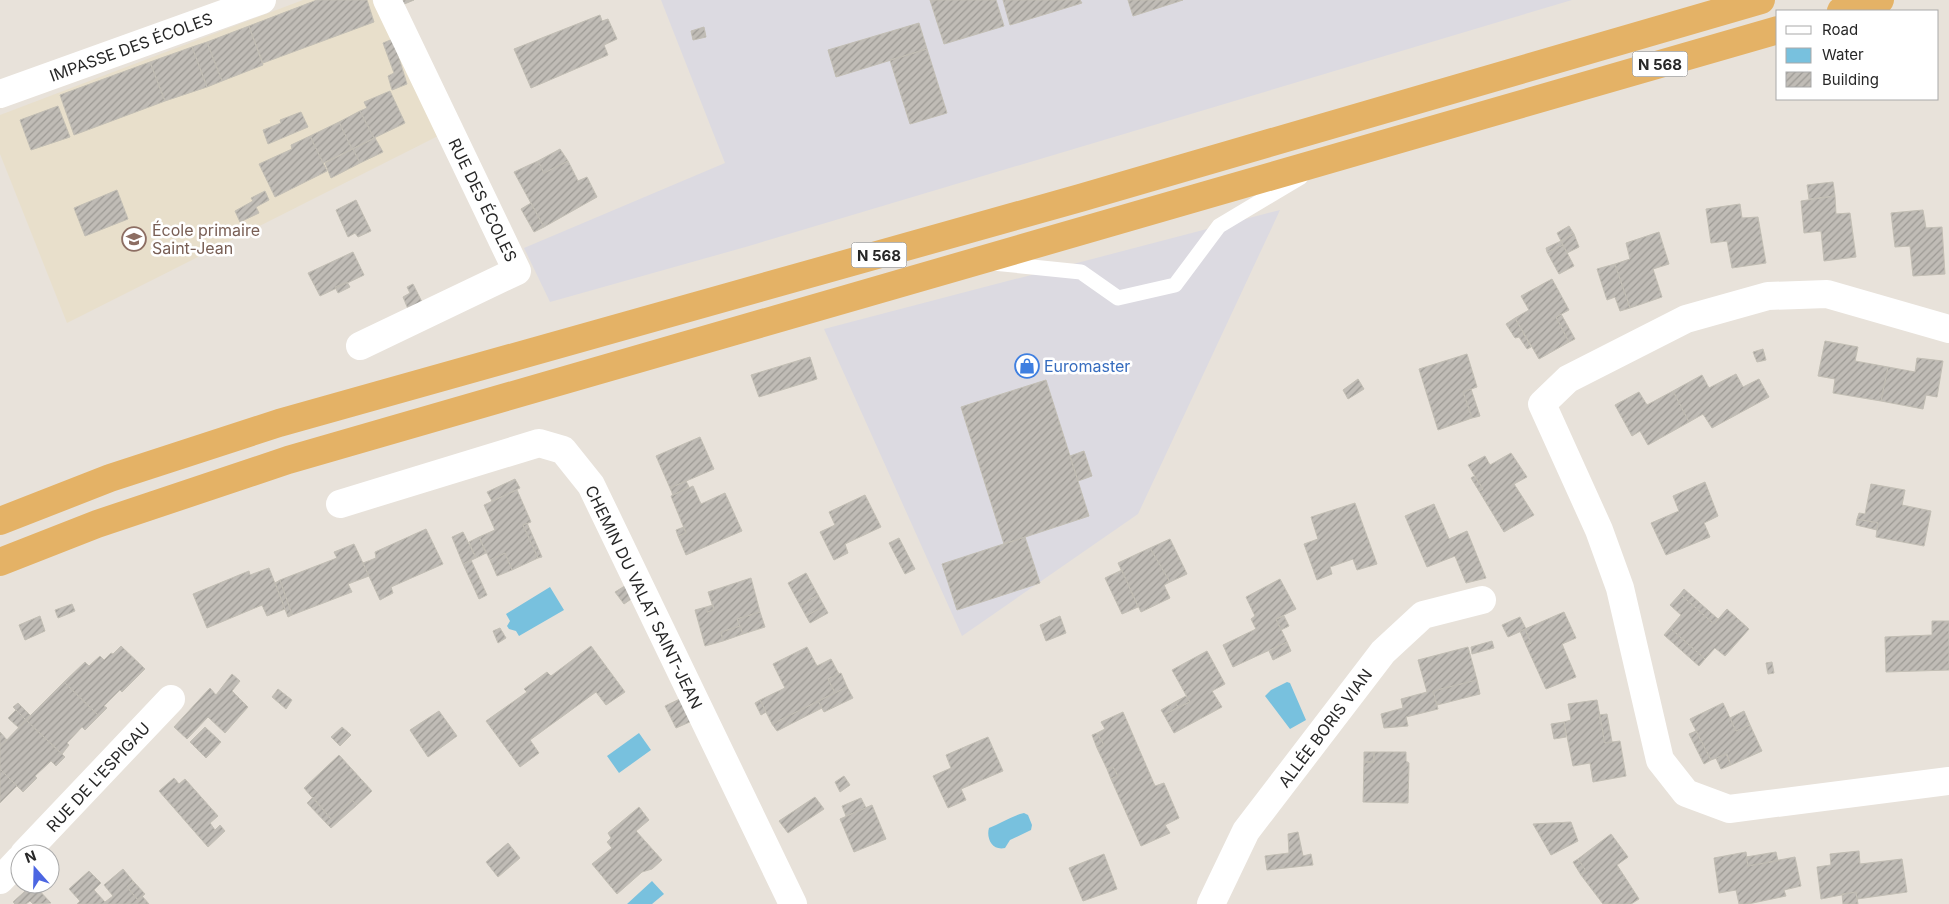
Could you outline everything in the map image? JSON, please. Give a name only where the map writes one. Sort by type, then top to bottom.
[{"type":"highway","name":"N 568","points":[[0,521],[110,478],[279,423],[1071,201],[1761,0]]},
{"type":"highway","points":[[1845,10],[1880,0]]},
{"type":"highway","name":"N 568","points":[[0,562],[97,524],[288,460],[1776,31]]},
{"type":"highway","points":[[0,512],[110,478]]},
{"type":"street","name":"IMPASSE DES ÉCOLES","points":[[0,94],[262,0]]},
{"type":"street","name":"RUE DES ÉCOLES","points":[[360,346],[517,271],[387,0]]},
{"type":"street","points":[[1949,328],[1827,294],[1768,296],[1686,319],[1568,379],[1542,404],[1599,530],[1620,588],[1660,760],[1686,793],[1729,809],[1949,781]]},
{"type":"street","name":"CHEMIN DU VALAT SAINT-JEAN","points":[[340,504],[539,443],[563,450],[591,485],[793,904]]},
{"type":"street","name":"ALLÉE BORIS VIAN","points":[[1211,904],[1246,831],[1383,652],[1423,615],[1482,600]]},
{"type":"street","name":"RUE DE L'ESPIGAU","points":[[33,844],[171,699]]},
{"type":"street","points":[[0,880],[10,870]]},
{"type":"lane","points":[[976,262],[1081,272],[1118,298],[1175,285],[1219,226],[1330,160]]},
{"type":"shaded area","name":"École primaire Saint-Jean","points":[[303,0],[372,0],[438,136],[67,323],[0,154],[0,115]]},
{"type":"shaded area","points":[[661,0],[1572,0],[749,246],[550,302],[524,248],[725,163]]},
{"type":"shaded area","points":[[1280,210],[1138,514],[962,636],[824,329]]},
{"type":"water","points":[[550,587],[564,610],[519,636],[516,631],[509,629],[507,626],[510,621],[506,614]]},
{"type":"water","points":[[1287,682],[1290,683],[1306,720],[1290,729],[1265,696],[1271,690]]},
{"type":"water","points":[[639,733],[651,750],[619,773],[607,756]]},
{"type":"water","points":[[1024,813],[1028,815],[1032,825],[1031,830],[1010,840],[1005,848],[993,846],[988,836],[989,828]]},
{"type":"water","points":[[652,881],[664,894],[652,904],[627,904]]},
{"type":"building","points":[[317,0],[367,0],[374,22],[263,63],[249,26]]},
{"type":"building","points":[[400,0],[414,0],[402,5]]},
{"type":"building","points":[[930,0],[996,0],[1004,26],[944,44]]},
{"type":"building","points":[[1003,0],[1080,0],[1082,3],[1010,25]]},
{"type":"building","points":[[1128,0],[1183,0],[1133,16]]},
{"type":"building","points":[[600,15],[602,21],[608,19],[617,39],[604,45],[608,55],[531,88],[514,49]]},
{"type":"building","points":[[919,23],[927,49],[836,77],[828,50]]},
{"type":"building","points":[[249,26],[263,65],[222,81],[207,42]]},
{"type":"building","points":[[704,27],[706,37],[693,40],[691,31]]},
{"type":"building","points":[[393,39],[407,84],[392,90],[388,76],[394,73],[383,43]]},
{"type":"building","points":[[207,42],[222,81],[207,87],[192,47]]},
{"type":"building","points":[[192,47],[207,87],[165,101],[150,62]]},
{"type":"building","points":[[927,49],[947,113],[910,124],[890,60]]},
{"type":"building","points":[[150,62],[165,101],[74,135],[60,95]]},
{"type":"building","points":[[390,91],[405,123],[374,138],[360,111],[367,108],[364,102]]},
{"type":"building","points":[[58,106],[70,137],[31,150],[20,120]]},
{"type":"building","points":[[360,111],[374,138],[352,149],[339,122]]},
{"type":"building","points":[[301,112],[308,127],[268,144],[263,130],[281,123],[280,120]]},
{"type":"building","points":[[339,122],[352,149],[323,163],[310,136]]},
{"type":"building","points":[[310,136],[327,171],[275,197],[259,164],[292,149],[291,145]]},
{"type":"building","points":[[375,138],[383,152],[360,163],[353,149]]},
{"type":"building","points":[[353,149],[360,163],[331,178],[325,163]]},
{"type":"building","points":[[560,149],[568,161],[544,173],[538,161]]},
{"type":"building","points":[[538,161],[544,173],[568,161],[578,181],[587,177],[597,197],[544,227],[514,172]]},
{"type":"building","points":[[1833,182],[1835,196],[1809,199],[1807,185]]},
{"type":"building","points":[[117,190],[128,219],[85,236],[74,208]]},
{"type":"building","points":[[265,191],[269,200],[256,207],[259,213],[240,222],[235,211],[253,201],[251,198]]},
{"type":"building","points":[[1835,196],[1836,214],[1850,213],[1856,257],[1824,261],[1821,231],[1804,233],[1801,201]]},
{"type":"building","points":[[356,200],[371,231],[358,237],[355,233],[348,237],[336,210]]},
{"type":"building","points":[[531,203],[544,227],[534,232],[521,209]]},
{"type":"building","points":[[1740,204],[1742,218],[1758,217],[1766,263],[1732,268],[1727,241],[1711,243],[1706,209]]},
{"type":"building","points":[[1923,210],[1926,228],[1942,227],[1945,274],[1913,276],[1910,246],[1895,247],[1891,213]]},
{"type":"building","points":[[1569,226],[1574,234],[1561,241],[1557,233]]},
{"type":"building","points":[[1659,232],[1669,264],[1653,269],[1662,297],[1630,308],[1615,264],[1630,259],[1626,243]]},
{"type":"building","points":[[1574,234],[1579,247],[1567,253],[1561,241]]},
{"type":"building","points":[[1561,241],[1563,245],[1547,252],[1546,248]]},
{"type":"building","points":[[1563,245],[1574,266],[1559,274],[1547,252]]},
{"type":"building","points":[[353,252],[364,275],[320,296],[308,273]]},
{"type":"building","points":[[1615,264],[1630,308],[1620,311],[1615,297],[1607,300],[1597,269]]},
{"type":"building","points":[[1552,279],[1569,310],[1556,317],[1569,342],[1539,359],[1515,318],[1529,310],[1521,296]]},
{"type":"building","points":[[347,282],[350,287],[338,293],[335,287]]},
{"type":"building","points":[[413,284],[422,302],[408,309],[403,297],[410,293],[407,287]]},
{"type":"building","points":[[1561,314],[1575,339],[1569,342],[1556,317]]},
{"type":"building","points":[[1515,318],[1531,347],[1527,349],[1519,337],[1515,338],[1506,324]]},
{"type":"building","points":[[1825,341],[1858,347],[1855,361],[1888,367],[1881,401],[1833,393],[1835,379],[1818,376]]},
{"type":"building","points":[[1763,349],[1766,360],[1757,362],[1753,352]]},
{"type":"building","points":[[1467,354],[1477,387],[1463,392],[1472,418],[1438,430],[1419,369]]},
{"type":"building","points":[[810,357],[817,379],[759,397],[751,375]]},
{"type":"building","points":[[1917,358],[1943,361],[1937,397],[1926,395],[1923,409],[1881,401],[1888,367],[1915,372]]},
{"type":"building","points":[[1736,374],[1743,387],[1759,379],[1769,397],[1712,428],[1703,414],[1689,422],[1673,391],[1702,375],[1709,388]]},
{"type":"building","points":[[1358,379],[1364,389],[1348,399],[1343,390]]},
{"type":"building","points":[[1046,380],[1089,516],[1004,544],[961,407]]},
{"type":"building","points":[[1471,389],[1480,416],[1472,418],[1463,392]]},
{"type":"building","points":[[1673,391],[1689,422],[1648,445],[1640,431],[1632,436],[1615,405],[1639,392],[1647,405]]},
{"type":"building","points":[[700,437],[714,469],[670,488],[656,456]]},
{"type":"building","points":[[1084,451],[1092,476],[1078,481],[1070,456]]},
{"type":"building","points":[[1511,453],[1527,477],[1514,484],[1534,515],[1504,532],[1479,491],[1483,489],[1468,465],[1485,456],[1490,465]]},
{"type":"building","points":[[1474,476],[1483,489],[1479,491],[1471,478]]},
{"type":"building","points":[[515,479],[520,488],[492,501],[487,492]]},
{"type":"building","points":[[686,481],[689,487],[673,495],[670,488]]},
{"type":"building","points":[[1705,482],[1718,516],[1704,523],[1710,537],[1666,555],[1651,523],[1679,511],[1673,496]]},
{"type":"building","points":[[1871,484],[1905,490],[1902,505],[1931,511],[1924,546],[1876,537],[1878,523],[1857,519],[1859,513],[1865,514]]},
{"type":"building","points":[[693,486],[701,504],[725,493],[742,531],[686,555],[678,536],[686,533],[671,496]]},
{"type":"building","points":[[517,490],[531,522],[523,525],[538,558],[512,570],[505,553],[490,560],[479,537],[495,530],[484,505]]},
{"type":"building","points":[[865,495],[881,527],[845,544],[848,553],[834,560],[820,532],[835,525],[829,512]]},
{"type":"building","points":[[1355,503],[1377,564],[1357,570],[1353,559],[1330,567],[1332,574],[1317,580],[1304,544],[1318,539],[1311,517]]},
{"type":"building","points":[[1434,504],[1449,539],[1467,531],[1486,578],[1466,583],[1455,556],[1427,567],[1405,516]]},
{"type":"building","points":[[1857,519],[1878,523],[1877,530],[1856,525]]},
{"type":"building","points":[[527,523],[542,557],[538,558],[523,525]]},
{"type":"building","points":[[684,527],[686,533],[678,536],[676,530]]},
{"type":"building","points":[[426,529],[443,564],[391,587],[393,593],[380,600],[363,563],[376,558],[375,552]]},
{"type":"building","points":[[463,532],[476,558],[463,564],[452,537]]},
{"type":"building","points":[[479,537],[486,553],[476,558],[469,542]]},
{"type":"building","points":[[1025,537],[1040,583],[957,610],[942,564]]},
{"type":"building","points":[[899,538],[915,569],[905,574],[889,543]]},
{"type":"building","points":[[1170,539],[1187,574],[1170,582],[1150,548]]},
{"type":"building","points":[[354,544],[369,576],[348,584],[352,592],[292,615],[280,580],[337,558],[334,552]]},
{"type":"building","points":[[1150,548],[1170,582],[1164,585],[1170,598],[1141,612],[1118,563]]},
{"type":"building","points":[[505,553],[512,570],[497,576],[490,560]]},
{"type":"building","points":[[471,560],[487,595],[479,599],[463,564]]},
{"type":"building","points":[[269,568],[285,609],[267,616],[262,605],[207,628],[193,594],[249,571],[250,575]]},
{"type":"building","points":[[1122,570],[1138,607],[1122,614],[1105,578]]},
{"type":"building","points":[[806,573],[818,595],[800,605],[788,583]]},
{"type":"building","points":[[751,578],[760,612],[737,619],[740,626],[721,632],[723,641],[705,646],[695,610],[706,607],[707,612],[714,610],[708,592]]},
{"type":"building","points":[[1280,579],[1296,609],[1276,619],[1287,642],[1233,667],[1223,645],[1256,629],[1251,619],[1255,616],[1246,597]]},
{"type":"building","points":[[280,580],[292,615],[288,617],[275,583]]},
{"type":"building","points":[[628,584],[634,597],[624,604],[615,592]]},
{"type":"building","points":[[1684,589],[1718,619],[1714,624],[1680,594]]},
{"type":"building","points":[[1680,594],[1714,624],[1727,609],[1749,629],[1725,656],[1715,648],[1705,659],[1670,628],[1681,615],[1670,605]]},
{"type":"building","points":[[818,595],[824,606],[806,616],[800,605]]},
{"type":"building","points":[[72,604],[75,611],[58,618],[55,610]]},
{"type":"building","points":[[713,605],[714,610],[707,612],[706,607]]},
{"type":"building","points":[[824,606],[828,613],[810,623],[806,616]]},
{"type":"building","points":[[760,612],[765,627],[743,634],[737,619]]},
{"type":"building","points":[[1564,612],[1576,638],[1562,644],[1576,677],[1546,689],[1526,645],[1531,643],[1525,629]]},
{"type":"building","points":[[40,616],[45,631],[25,640],[19,625]]},
{"type":"building","points":[[1060,616],[1066,633],[1046,641],[1040,625]]},
{"type":"building","points":[[1284,616],[1289,626],[1281,630],[1276,619]]},
{"type":"building","points":[[1520,617],[1526,629],[1508,637],[1502,625]]},
{"type":"building","points":[[1932,621],[1949,621],[1949,670],[1886,672],[1885,637],[1932,635]]},
{"type":"building","points":[[740,626],[743,634],[723,641],[721,632]]},
{"type":"building","points":[[500,628],[506,638],[498,643],[493,631]]},
{"type":"building","points":[[1670,628],[1705,659],[1699,666],[1664,635]]},
{"type":"building","points":[[1525,629],[1531,643],[1526,645],[1520,631]]},
{"type":"building","points":[[1492,641],[1494,648],[1472,654],[1471,647]]},
{"type":"building","points":[[1287,642],[1291,651],[1273,660],[1269,651]]},
{"type":"building","points":[[121,646],[145,669],[122,692],[120,690],[104,706],[107,708],[99,716],[64,682],[85,662],[89,666],[100,656],[104,660]]},
{"type":"building","points":[[591,646],[625,692],[606,705],[596,692],[530,740],[539,753],[520,767],[486,721],[527,692],[524,689],[547,672],[551,676]]},
{"type":"building","points":[[807,647],[817,666],[831,659],[839,674],[828,679],[835,693],[772,724],[760,700],[785,688],[773,664]]},
{"type":"building","points":[[1468,647],[1477,680],[1433,691],[1438,709],[1406,717],[1408,726],[1384,728],[1381,714],[1403,708],[1401,699],[1427,692],[1418,660]]},
{"type":"building","points":[[1207,651],[1225,684],[1212,691],[1222,707],[1174,733],[1164,715],[1190,702],[1172,670]]},
{"type":"building","points":[[1772,662],[1774,673],[1768,674],[1766,663]]},
{"type":"building","points":[[841,673],[847,687],[835,693],[828,679]]},
{"type":"building","points":[[232,674],[240,681],[232,691],[248,707],[225,733],[208,717],[187,739],[174,727],[210,688],[216,695]]},
{"type":"building","points":[[1477,680],[1480,694],[1437,705],[1433,691]]},
{"type":"building","points":[[64,682],[99,716],[85,730],[82,727],[67,743],[69,745],[62,754],[26,720]]},
{"type":"building","points":[[847,687],[853,698],[824,712],[818,701]]},
{"type":"building","points":[[278,689],[292,700],[286,709],[272,697]]},
{"type":"building","points":[[1186,696],[1190,702],[1178,707],[1175,702]]},
{"type":"building","points":[[682,698],[692,721],[676,728],[665,706]]},
{"type":"building","points":[[760,700],[766,712],[761,715],[755,703]]},
{"type":"building","points":[[1597,700],[1605,743],[1620,741],[1626,776],[1593,782],[1590,763],[1573,766],[1564,722],[1571,720],[1568,704]]},
{"type":"building","points":[[818,701],[822,708],[777,731],[772,724]]},
{"type":"building","points":[[1175,702],[1178,707],[1164,715],[1161,710]]},
{"type":"building","points":[[18,703],[31,716],[26,720],[13,707]]},
{"type":"building","points":[[1723,703],[1736,731],[1750,725],[1762,751],[1731,765],[1727,754],[1711,760],[1690,719]]},
{"type":"building","points":[[16,710],[26,720],[19,728],[8,718]]},
{"type":"building","points":[[439,711],[457,736],[428,757],[410,730]]},
{"type":"building","points":[[1744,711],[1750,725],[1736,731],[1730,718]]},
{"type":"building","points":[[1123,712],[1155,786],[1164,783],[1179,818],[1165,825],[1170,833],[1141,846],[1111,779],[1118,776],[1113,767],[1107,769],[1097,748],[1104,745],[1097,733],[1105,729],[1101,722]]},
{"type":"building","points":[[1607,714],[1612,742],[1605,743],[1599,715]]},
{"type":"building","points":[[26,720],[65,757],[56,766],[51,761],[35,776],[37,778],[23,792],[0,769],[0,747]]},
{"type":"building","points":[[1564,722],[1566,737],[1554,739],[1551,724]]},
{"type":"building","points":[[205,727],[221,742],[206,758],[190,742]]},
{"type":"building","points":[[342,727],[351,735],[340,746],[331,737]]},
{"type":"building","points":[[1696,731],[1711,760],[1704,764],[1689,734]]},
{"type":"building","points":[[0,732],[7,740],[0,747]]},
{"type":"building","points":[[1097,733],[1104,745],[1097,748],[1092,735]]},
{"type":"building","points":[[988,737],[1003,771],[961,789],[966,800],[948,808],[933,776],[951,768],[946,755]]},
{"type":"building","points":[[1364,752],[1374,752],[1374,762],[1364,762]]},
{"type":"building","points":[[1374,752],[1406,752],[1406,761],[1409,763],[1408,803],[1363,802],[1364,762],[1374,762]]},
{"type":"building","points":[[1726,754],[1731,765],[1721,769],[1716,758]]},
{"type":"building","points":[[339,755],[372,791],[357,805],[352,800],[331,819],[304,788]]},
{"type":"building","points":[[1113,767],[1118,776],[1111,779],[1107,769]]},
{"type":"building","points":[[0,769],[17,786],[0,803]]},
{"type":"building","points":[[844,776],[850,785],[840,792],[835,782]]},
{"type":"building","points":[[174,778],[179,784],[185,779],[218,816],[210,823],[215,830],[220,825],[225,831],[208,847],[159,791]]},
{"type":"building","points":[[313,797],[331,819],[352,800],[357,805],[331,828],[307,803]]},
{"type":"building","points":[[815,797],[824,809],[788,833],[779,821]]},
{"type":"building","points":[[861,798],[866,808],[846,816],[842,806]]},
{"type":"building","points":[[872,805],[886,839],[854,852],[840,819]]},
{"type":"building","points":[[639,807],[649,820],[636,831],[662,860],[652,869],[642,872],[617,894],[592,864],[612,848],[607,842],[611,838],[608,833]]},
{"type":"building","points":[[1571,822],[1578,841],[1551,855],[1533,824]]},
{"type":"building","points":[[1298,832],[1303,856],[1311,854],[1313,865],[1267,870],[1265,856],[1289,853],[1288,834]]},
{"type":"building","points":[[1611,834],[1628,857],[1617,865],[1639,899],[1631,904],[1603,904],[1581,875],[1586,871],[1578,859]]},
{"type":"building","points":[[508,843],[520,858],[498,877],[486,862]]},
{"type":"building","points":[[1859,851],[1860,864],[1902,859],[1907,892],[1857,899],[1856,892],[1821,899],[1817,867],[1831,865],[1830,854]]},
{"type":"building","points":[[1746,852],[1748,866],[1795,857],[1801,886],[1784,890],[1786,896],[1748,904],[1739,904],[1736,890],[1719,893],[1714,858]]},
{"type":"building","points":[[1776,852],[1778,861],[1748,866],[1746,857]]},
{"type":"building","points":[[1104,854],[1117,889],[1083,901],[1069,868]]},
{"type":"building","points":[[1578,859],[1586,871],[1581,875],[1573,862]]},
{"type":"building","points":[[123,869],[133,881],[127,887],[138,900],[142,896],[149,904],[77,904],[80,901],[69,889],[89,871],[101,883],[94,890],[105,902],[113,896],[104,885]]},
{"type":"building","points":[[133,881],[145,894],[138,900],[127,887]]},
{"type":"building","points":[[1856,892],[1858,904],[1843,904],[1842,894]]},
{"type":"building","points":[[22,894],[42,894],[51,903],[33,904],[30,901],[26,904],[15,904],[13,902]]},
{"type":"place","name":"École primaire Saint-Jean","points":[[134,239]]},
{"type":"place","name":"Euromaster","points":[[1027,366]]}]
